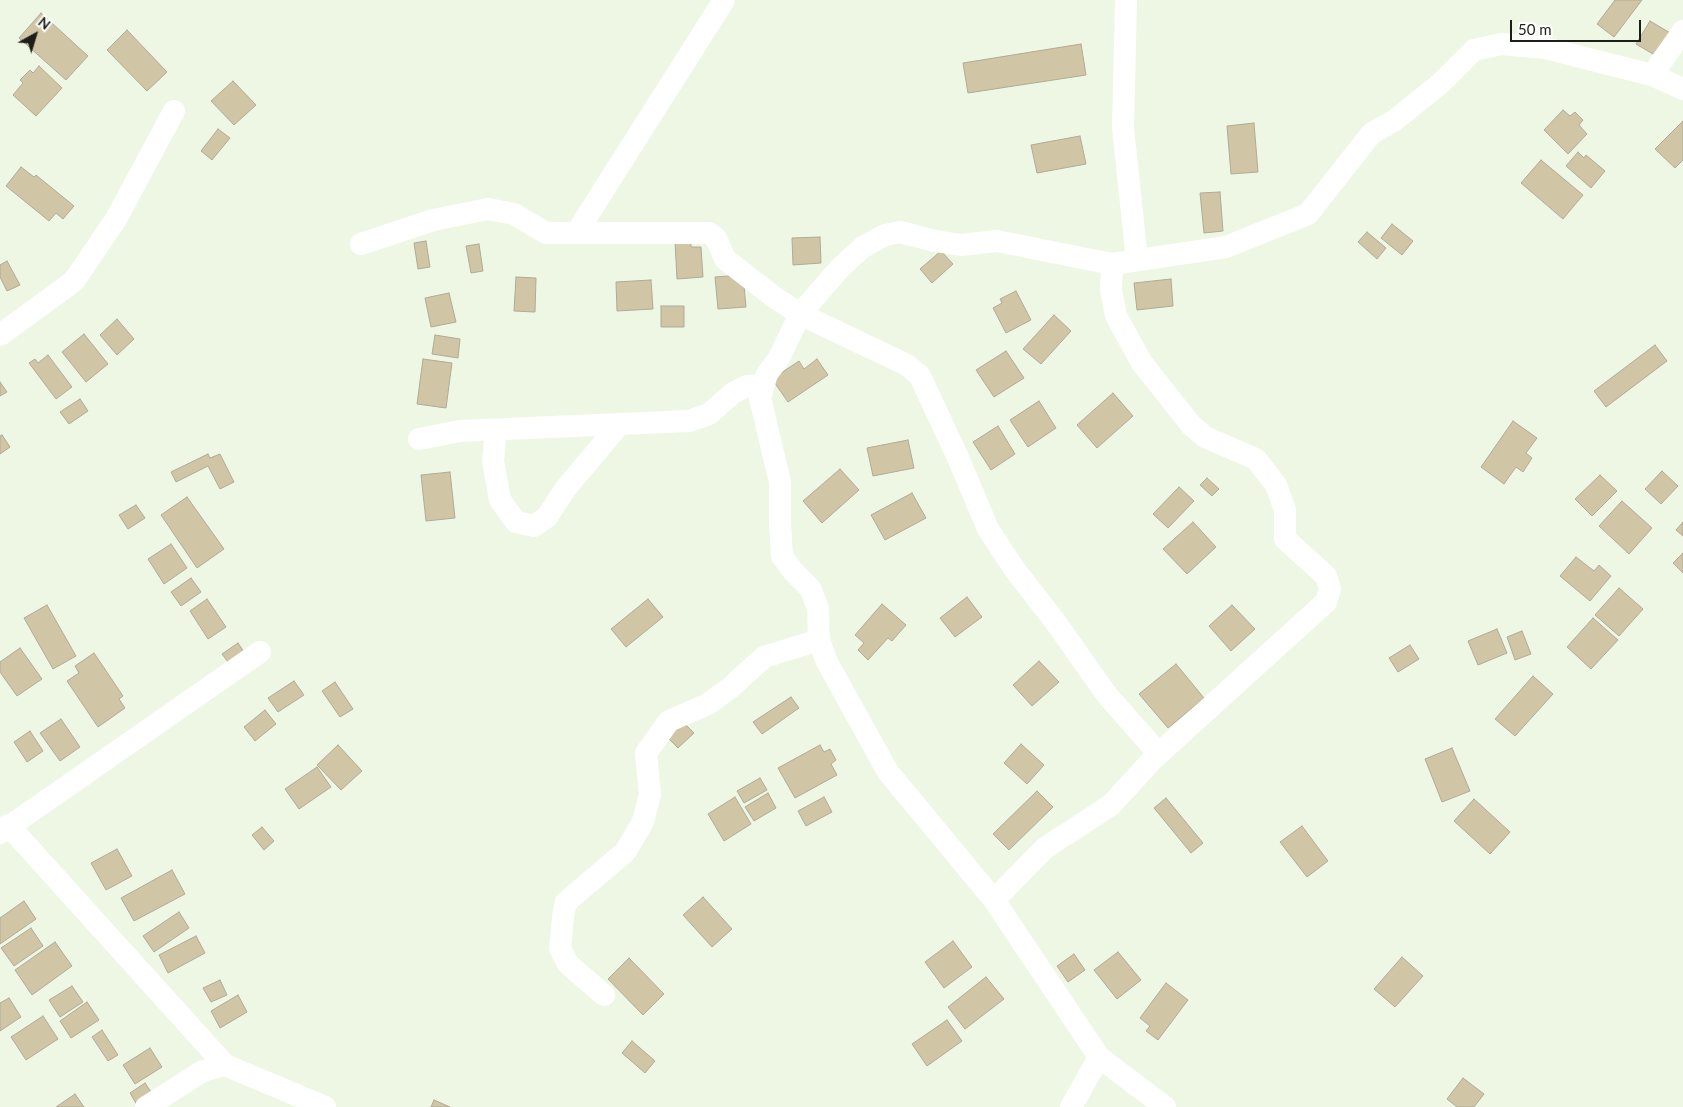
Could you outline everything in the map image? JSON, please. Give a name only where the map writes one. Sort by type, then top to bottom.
[{"type":"street","points":[[577,232],[724,0]]},
{"type":"street","points":[[1126,0],[1123,128],[1137,260]]},
{"type":"street","points":[[1652,75],[1683,31]]},
{"type":"street","points":[[1165,1107],[1099,1058],[994,900],[888,772],[827,662],[819,640],[818,608],[810,588],[793,571],[782,556],[780,482],[760,398],[762,385],[800,314],[840,268],[863,247],[885,235],[900,232],[960,245],[998,242],[1112,264],[1226,247],[1308,214],[1370,134],[1395,120],[1441,83],[1474,50],[1501,44],[1545,48],[1652,75],[1683,89]]},
{"type":"street","points":[[0,335],[74,280],[116,219],[174,111]]},
{"type":"street","points":[[361,244],[433,220],[488,210],[514,214],[546,233],[577,232],[641,235],[709,233],[716,238],[725,259],[800,314],[907,365],[920,376],[959,460],[988,529],[1015,570],[1054,620],[1107,695],[1159,754]]},
{"type":"street","points":[[994,900],[1045,848],[1111,805],[1159,754],[1326,602],[1330,589],[1326,576],[1285,539],[1285,510],[1276,485],[1256,459],[1205,437],[1191,426],[1142,363],[1116,316],[1111,290],[1112,264]]},
{"type":"street","points":[[419,439],[460,431],[689,421],[709,414],[733,393],[747,386],[762,385]]},
{"type":"street","points":[[496,430],[493,461],[500,500],[516,522],[534,526],[546,517],[566,488],[619,425]]},
{"type":"street","points":[[604,995],[568,964],[560,948],[563,917],[566,902],[624,852],[643,822],[650,796],[646,753],[669,721],[708,704],[730,688],[764,657],[819,640]]},
{"type":"street","points":[[260,652],[4,829],[225,1065],[325,1107]]},
{"type":"street","points":[[1071,1107],[1099,1058]]},
{"type":"street","points":[[146,1107],[203,1071],[225,1065]]},
{"type":"building","points":[[1615,0],[1642,0],[1614,37],[1597,24]]},
{"type":"building","points":[[41,13],[88,56],[66,80],[19,38]]},
{"type":"building","points":[[1650,21],[1672,34],[1658,57],[1636,44]]},
{"type":"building","points":[[127,30],[167,72],[147,91],[107,50]]},
{"type":"building","points":[[1081,44],[1086,75],[968,93],[963,63]]},
{"type":"building","points":[[39,66],[62,88],[36,116],[13,95],[23,83],[20,80],[30,70],[33,73]]},
{"type":"building","points":[[233,81],[256,105],[234,125],[211,101]]},
{"type":"building","points":[[1563,110],[1570,116],[1575,112],[1583,120],[1579,125],[1587,134],[1568,154],[1544,130]]},
{"type":"building","points":[[1683,121],[1683,160],[1675,168],[1655,149]]},
{"type":"building","points":[[1254,123],[1258,172],[1231,174],[1227,126]]},
{"type":"building","points":[[218,129],[230,138],[212,160],[201,151]]},
{"type":"building","points":[[1080,136],[1086,164],[1037,173],[1031,145]]},
{"type":"building","points":[[1578,152],[1584,158],[1586,155],[1605,171],[1591,188],[1566,166]]},
{"type":"building","points":[[1541,160],[1583,195],[1563,219],[1521,183]]},
{"type":"building","points":[[21,167],[34,177],[36,175],[74,206],[63,219],[56,213],[49,221],[6,186]]},
{"type":"building","points":[[1220,192],[1223,231],[1204,233],[1200,193]]},
{"type":"building","points":[[1392,224],[1413,241],[1402,255],[1381,238]]},
{"type":"building","points":[[1367,232],[1386,248],[1377,259],[1358,242]]},
{"type":"building","points":[[820,237],[821,263],[793,265],[792,238]]},
{"type":"building","points":[[426,241],[430,267],[418,269],[414,243]]},
{"type":"building","points":[[691,241],[691,247],[701,247],[703,277],[677,279],[675,242]]},
{"type":"building","points":[[479,244],[483,271],[471,273],[466,246]]},
{"type":"building","points":[[941,251],[953,264],[932,283],[920,269]]},
{"type":"building","points":[[7,261],[20,285],[7,291],[0,277],[0,265]]},
{"type":"building","points":[[743,275],[746,307],[718,309],[715,277]]},
{"type":"building","points":[[516,277],[536,278],[535,312],[514,311]]},
{"type":"building","points":[[1171,279],[1173,306],[1137,310],[1134,283]]},
{"type":"building","points":[[651,280],[653,309],[617,311],[616,282]]},
{"type":"building","points":[[1016,291],[1031,320],[1006,333],[993,308],[1002,303],[1000,299]]},
{"type":"building","points":[[449,293],[456,322],[431,327],[425,298]]},
{"type":"building","points":[[661,306],[684,306],[684,327],[661,327]]},
{"type":"building","points":[[1054,315],[1071,331],[1041,364],[1023,349]]},
{"type":"building","points":[[117,319],[134,339],[117,355],[100,335]]},
{"type":"building","points":[[84,334],[108,364],[86,382],[62,352]]},
{"type":"building","points":[[435,335],[460,339],[458,358],[432,354]]},
{"type":"building","points":[[1655,345],[1667,361],[1606,407],[1594,391]]},
{"type":"building","points":[[1006,351],[1024,378],[994,397],[976,370]]},
{"type":"building","points":[[48,355],[72,387],[56,399],[29,363],[35,359],[38,363]]},
{"type":"building","points":[[423,359],[452,363],[446,408],[417,404]]},
{"type":"building","points":[[817,359],[828,375],[788,402],[772,379],[799,361],[804,369]]},
{"type":"building","points":[[0,382],[7,392],[0,396]]},
{"type":"building","points":[[1113,393],[1133,416],[1097,448],[1077,425]]},
{"type":"building","points":[[80,399],[88,411],[69,424],[60,412]]},
{"type":"building","points":[[1039,401],[1056,428],[1028,447],[1010,420]]},
{"type":"building","points":[[1513,421],[1537,438],[1526,453],[1532,458],[1523,472],[1516,467],[1504,484],[1481,467]]},
{"type":"building","points":[[998,426],[1015,454],[991,470],[973,442]]},
{"type":"building","points":[[2,435],[10,447],[0,454],[0,436]]},
{"type":"building","points":[[908,440],[914,468],[873,476],[867,448]]},
{"type":"building","points":[[208,454],[210,458],[220,454],[234,482],[220,489],[208,466],[176,482],[171,472]]},
{"type":"building","points":[[840,469],[859,490],[822,523],[803,501]]},
{"type":"building","points":[[1662,471],[1678,486],[1661,504],[1645,489]]},
{"type":"building","points":[[450,472],[455,518],[426,521],[421,475]]},
{"type":"building","points":[[1600,475],[1617,491],[1592,516],[1575,499]]},
{"type":"building","points":[[1207,478],[1219,489],[1212,496],[1200,485]]},
{"type":"building","points":[[1179,487],[1194,501],[1168,528],[1153,514]]},
{"type":"building","points":[[912,493],[926,518],[885,540],[871,515]]},
{"type":"building","points":[[187,497],[224,549],[197,568],[161,515]]},
{"type":"building","points":[[1622,501],[1652,528],[1629,554],[1599,526]]},
{"type":"building","points":[[136,505],[145,518],[128,529],[119,515]]},
{"type":"building","points":[[1193,522],[1216,547],[1187,574],[1163,549]]},
{"type":"building","points":[[1683,522],[1683,536],[1676,530]]},
{"type":"building","points":[[171,544],[187,568],[164,584],[148,559]]},
{"type":"building","points":[[1683,553],[1683,573],[1673,563]]},
{"type":"building","points":[[1576,557],[1594,571],[1599,565],[1611,576],[1590,601],[1560,576]]},
{"type":"building","points":[[191,578],[201,592],[181,606],[171,592]]},
{"type":"building","points":[[1619,588],[1643,609],[1619,636],[1595,615]]},
{"type":"building","points":[[967,597],[982,617],[955,637],[940,618]]},
{"type":"building","points":[[207,599],[226,627],[208,639],[190,611]]},
{"type":"building","points":[[648,599],[663,617],[626,647],[611,629]]},
{"type":"building","points":[[882,604],[906,625],[892,641],[888,638],[868,660],[858,650],[864,643],[855,635]]},
{"type":"building","points":[[47,605],[76,656],[53,669],[24,618]]},
{"type":"building","points":[[1232,605],[1255,629],[1231,651],[1209,626]]},
{"type":"building","points":[[1593,618],[1618,640],[1591,669],[1567,647]]},
{"type":"building","points":[[1497,629],[1507,653],[1478,665],[1468,641]]},
{"type":"building","points":[[1522,631],[1531,654],[1515,660],[1507,637]]},
{"type":"building","points":[[238,643],[246,655],[231,666],[222,654]]},
{"type":"building","points":[[1410,645],[1419,659],[1398,672],[1389,658]]},
{"type":"building","points":[[20,648],[42,679],[17,696],[0,672],[0,662]]},
{"type":"building","points":[[94,653],[123,696],[119,699],[125,708],[98,727],[67,681],[79,673],[75,666]]},
{"type":"building","points":[[1039,661],[1059,682],[1032,706],[1013,685]]},
{"type":"building","points":[[1176,664],[1204,698],[1168,728],[1139,694]]},
{"type":"building","points":[[1533,676],[1553,694],[1515,736],[1495,719]]},
{"type":"building","points":[[294,681],[304,695],[278,712],[268,698]]},
{"type":"building","points":[[335,682],[353,709],[340,717],[322,691]]},
{"type":"building","points":[[791,697],[799,708],[762,734],[753,722]]},
{"type":"building","points":[[265,710],[276,724],[255,741],[244,727]]},
{"type":"building","points":[[61,719],[80,747],[60,761],[40,733]]},
{"type":"building","points":[[683,722],[694,733],[678,748],[668,738]]},
{"type":"building","points":[[30,731],[43,751],[27,762],[14,742]]},
{"type":"building","points":[[1021,744],[1044,765],[1027,784],[1004,763]]},
{"type":"building","points":[[338,745],[362,771],[341,790],[317,765]]},
{"type":"building","points":[[820,745],[824,752],[830,749],[836,760],[831,764],[837,775],[795,798],[778,768]]},
{"type":"building","points":[[1452,748],[1470,791],[1442,802],[1425,759]]},
{"type":"building","points":[[317,767],[331,787],[299,809],[285,789]]},
{"type":"building","points":[[760,778],[767,790],[744,803],[737,791]]},
{"type":"building","points":[[1037,791],[1053,807],[1009,850],[993,834]]},
{"type":"building","points":[[768,793],[776,808],[754,821],[745,807]]},
{"type":"building","points":[[735,797],[751,824],[724,841],[708,814]]},
{"type":"building","points":[[824,797],[832,812],[806,826],[798,811]]},
{"type":"building","points":[[1166,798],[1203,843],[1191,853],[1154,808]]},
{"type":"building","points":[[1474,799],[1510,832],[1490,854],[1454,821]]},
{"type":"building","points":[[1302,826],[1328,861],[1307,877],[1280,842]]},
{"type":"building","points":[[262,827],[274,841],[264,850],[252,835]]},
{"type":"building","points":[[117,849],[132,876],[106,890],[91,863]]},
{"type":"building","points":[[172,870],[185,894],[134,921],[121,898]]},
{"type":"building","points":[[703,897],[732,929],[712,947],[683,915]]},
{"type":"building","points":[[24,901],[36,919],[0,944],[0,918]]},
{"type":"building","points":[[179,912],[189,928],[154,952],[143,936]]},
{"type":"building","points":[[31,928],[43,946],[14,966],[1,948]]},
{"type":"building","points":[[196,936],[205,953],[168,973],[159,955]]},
{"type":"building","points":[[953,941],[972,967],[944,988],[925,962]]},
{"type":"building","points":[[55,942],[72,966],[32,995],[15,970]]},
{"type":"building","points":[[1118,952],[1141,980],[1117,999],[1094,970]]},
{"type":"building","points":[[1074,954],[1085,970],[1068,982],[1057,966]]},
{"type":"building","points":[[1402,957],[1423,976],[1395,1007],[1374,989]]},
{"type":"building","points":[[629,958],[664,994],[643,1015],[608,979]]},
{"type":"building","points":[[986,977],[1004,999],[965,1029],[948,1007]]},
{"type":"building","points":[[220,980],[227,995],[211,1002],[203,988]]},
{"type":"building","points":[[1166,983],[1188,1000],[1158,1040],[1146,1031],[1150,1026],[1140,1018]]},
{"type":"building","points":[[72,986],[83,1002],[60,1017],[49,1000]]},
{"type":"building","points":[[238,995],[247,1012],[220,1028],[211,1011]]},
{"type":"building","points":[[9,998],[21,1017],[0,1031],[0,1003]]},
{"type":"building","points":[[87,1002],[99,1020],[71,1038],[60,1021]]},
{"type":"building","points":[[43,1016],[58,1039],[26,1060],[11,1037]]},
{"type":"building","points":[[947,1020],[962,1041],[927,1066],[912,1044]]},
{"type":"building","points":[[102,1030],[118,1055],[108,1061],[92,1037]]},
{"type":"building","points":[[632,1041],[655,1061],[645,1073],[622,1053]]},
{"type":"building","points":[[150,1048],[162,1067],[135,1084],[123,1065]]},
{"type":"building","points":[[1463,1078],[1484,1094],[1474,1107],[1457,1107],[1447,1099]]},
{"type":"building","points":[[145,1083],[153,1095],[137,1105],[130,1093]]},
{"type":"building","points":[[75,1094],[84,1107],[56,1107]]},
{"type":"building","points":[[434,1100],[450,1107],[431,1107]]}]
